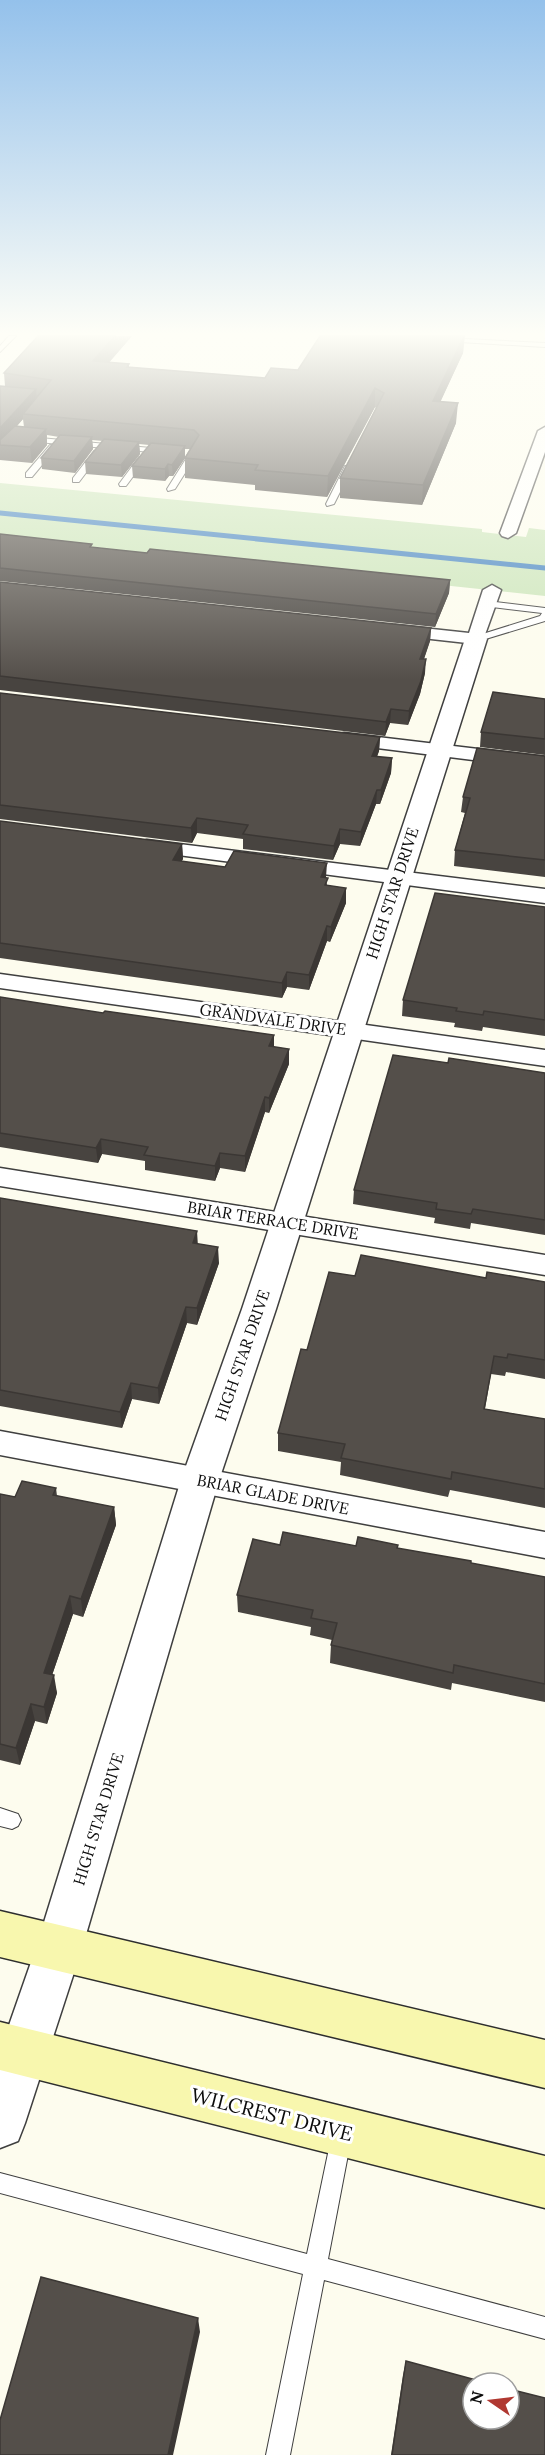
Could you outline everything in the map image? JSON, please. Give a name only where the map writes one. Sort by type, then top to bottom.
[{"type":"main road","points":[[0,1934],[545,2064]]},
{"type":"main road","name":"WILCREST DRIVE","points":[[11,2049],[545,2182]]},
{"type":"street","points":[[508,533],[538,451]]},
{"type":"street","name":"HIGH STAR DRIVE","points":[[0,2123],[11,2049],[59,1948],[200,1480],[489,597]]},
{"type":"street","points":[[381,629],[476,639]]},
{"type":"street","points":[[320,736],[545,763]]},
{"type":"street","points":[[129,843],[545,896]]},
{"type":"street","name":"GRANDVALE DRIVE","points":[[0,981],[545,1058]]},
{"type":"street","name":"BRIAR TERRACE DRIVE","points":[[0,1176],[545,1264]]},
{"type":"street","name":"BRIAR GLADE DRIVE","points":[[0,1443],[545,1545]]},
{"type":"lane","points":[[29,475],[50,451]]},
{"type":"lane","points":[[76,480],[99,451]]},
{"type":"lane","points":[[123,484],[149,451]]},
{"type":"lane","points":[[156,451],[172,452]]},
{"type":"lane","points":[[171,489],[194,454],[183,453]]},
{"type":"lane","points":[[330,504],[351,463]]},
{"type":"lane","points":[[489,597],[545,610]]},
{"type":"lane","points":[[476,639],[544,618],[545,615]]},
{"type":"lane","points":[[278,2455],[343,2132]]},
{"type":"lane","points":[[0,2183],[545,2328]]},
{"type":"green space","points":[[0,483],[482,529],[482,532],[526,537],[529,528],[545,530],[545,596],[0,538]]},
{"type":"building","points":[[47,451],[82,451],[74,461],[41,458]]},
{"type":"building","points":[[94,451],[132,451],[121,465],[85,462]]},
{"type":"building","points":[[145,451],[182,451],[172,465],[168,464],[165,469],[132,466]]},
{"type":"building","points":[[190,451],[342,451],[328,476],[255,470],[258,465],[185,458]]},
{"type":"building","points":[[354,451],[438,451],[423,485],[340,478]]},
{"type":"building","points":[[0,534],[92,544],[90,547],[147,553],[150,549],[450,580],[436,614],[0,568]]},
{"type":"building","points":[[0,582],[431,628],[420,659],[426,659],[421,681],[409,711],[391,709],[386,722],[0,676]]},
{"type":"building","points":[[493,692],[545,699],[545,739],[481,732]]},
{"type":"building","points":[[0,693],[380,737],[372,756],[392,758],[381,790],[377,790],[361,832],[340,829],[334,846],[243,834],[248,825],[197,818],[191,828],[0,805]]},
{"type":"building","points":[[477,748],[545,756],[545,860],[455,850],[470,798],[463,797]]},
{"type":"building","points":[[0,821],[182,844],[173,860],[225,867],[234,851],[327,863],[321,877],[328,878],[325,885],[346,888],[331,927],[327,926],[309,975],[287,972],[282,983],[0,943]]},
{"type":"building","points":[[435,893],[545,907],[545,1020],[484,1011],[483,1015],[456,1011],[457,1008],[403,1000]]},
{"type":"building","points":[[0,997],[274,1035],[269,1046],[289,1049],[269,1098],[265,1097],[245,1156],[220,1153],[215,1166],[144,1155],[148,1147],[101,1139],[96,1148],[0,1133]]},
{"type":"building","points":[[393,1055],[448,1063],[449,1058],[545,1073],[545,1220],[473,1209],[471,1214],[436,1209],[437,1203],[354,1190]]},
{"type":"building","points":[[0,1198],[197,1231],[193,1243],[218,1247],[197,1308],[186,1307],[158,1388],[131,1383],[120,1412],[0,1390]]},
{"type":"building","points":[[361,1255],[486,1278],[487,1272],[545,1282],[545,1360],[508,1354],[507,1358],[494,1356],[484,1409],[545,1419],[545,1489],[452,1472],[451,1479],[341,1458],[345,1444],[278,1433],[301,1349],[307,1350],[329,1272],[355,1276]]},
{"type":"building","points":[[22,1481],[56,1488],[53,1495],[114,1507],[81,1599],[70,1596],[44,1673],[54,1675],[44,1707],[31,1704],[16,1748],[0,1744],[0,1494],[15,1497]]},
{"type":"building","points":[[283,1532],[356,1546],[358,1537],[398,1545],[397,1548],[545,1577],[545,1684],[454,1665],[453,1673],[331,1645],[337,1623],[311,1618],[313,1610],[237,1595],[253,1539],[280,1545]]},
{"type":"building","points":[[41,2277],[198,2318],[168,2455],[0,2455],[0,2420]]},
{"type":"building","points":[[406,2361],[461,2376],[461,2431],[521,2431],[521,2392],[545,2398],[545,2455],[392,2455]]},
{"type":"waterway","points":[[0,513],[545,568]]}]
